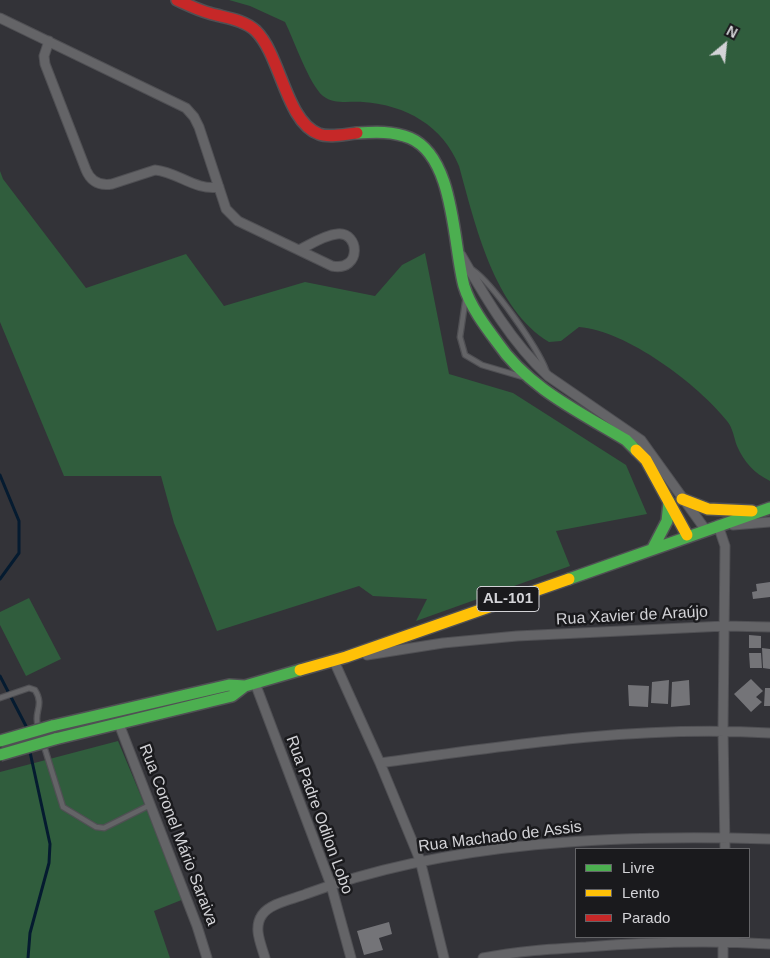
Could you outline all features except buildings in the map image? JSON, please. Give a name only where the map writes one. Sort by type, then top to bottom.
[{"type":"main road","points":[[177,0],[219,16],[237,20],[253,28],[270,49],[300,120],[308,128],[318,134],[330,136],[382,132],[399,133],[415,140],[428,151],[437,165],[466,292],[492,337],[530,380],[619,435],[639,451],[646,460],[687,535]]},
{"type":"main road","points":[[682,499],[708,509],[758,512]]},
{"type":"main road","points":[[653,548],[667,521],[669,502]]},
{"type":"main road","name":"AL-101","points":[[0,754],[232,696],[250,685],[346,657],[687,535],[770,508]]},
{"type":"main road","name":"AL-101","points":[[0,741],[52,726],[229,685],[250,685]]},
{"type":"street","points":[[0,18],[186,108],[194,116],[200,127],[226,209],[231,216],[338,267],[352,260],[355,249],[350,239],[346,236],[335,234],[301,249]]},
{"type":"street","points":[[49,41],[44,56],[45,64],[86,170],[94,181],[106,185],[112,184],[155,170],[163,171],[208,189],[219,188]]},
{"type":"street","points":[[458,251],[507,329],[536,365],[548,376],[641,440],[705,529]]},
{"type":"street","points":[[726,848],[722,730],[725,546],[718,526],[770,522]]},
{"type":"street","name":"Rua Xavier de Araújo","points":[[346,657],[443,643],[508,637],[724,626],[770,627]]},
{"type":"street","points":[[334,661],[380,763],[420,860],[444,958]]},
{"type":"street","name":"Rua Padre Odilon Lobo","points":[[250,685],[331,885],[351,958]]},
{"type":"street","name":"Rua Coronel Mário Saraiva","points":[[119,724],[197,926],[207,958]]},
{"type":"street","points":[[380,763],[520,743],[630,734],[722,730],[770,733]]},
{"type":"street","name":"Rua Machado de Assis","points":[[265,958],[258,934],[260,919],[267,910],[331,885],[420,860],[546,844],[726,837],[770,839]]},
{"type":"street","points":[[483,958],[515,952],[723,939],[770,944]]},
{"type":"street","points":[[722,958],[723,939]]},
{"type":"lane","points":[[466,292],[460,337],[465,355],[482,365],[530,380]]},
{"type":"lane","points":[[0,698],[30,688],[37,692],[40,706],[36,722],[65,810],[100,828],[150,805]]},
{"type":"green space","points":[[229,0],[770,0],[770,481],[754,471],[746,462],[737,446],[729,424],[715,407],[680,376],[660,362],[618,338],[598,330],[579,327],[561,341],[549,342],[530,327],[514,309],[489,263],[459,166],[452,152],[433,129],[408,113],[394,108],[363,102],[337,102],[323,96],[312,82],[285,22],[250,6]]},
{"type":"green space","points":[[0,171],[3,179],[86,288],[186,254],[224,306],[305,282],[375,296],[402,265],[425,253],[449,374],[513,393],[626,465],[647,514],[556,531],[570,566],[416,621],[427,599],[373,596],[359,586],[217,631],[174,523],[161,476],[64,476],[0,322]]},
{"type":"green space","points":[[29,598],[61,659],[26,676],[0,625],[0,612]]},
{"type":"green space","points":[[118,741],[184,899],[154,911],[170,958],[0,958],[0,772]]},
{"type":"waterway","points":[[0,475],[19,521],[19,553],[0,579]]},
{"type":"waterway","points":[[0,676],[27,728]]},
{"type":"waterway","points":[[28,958],[30,933],[49,863],[50,844],[30,752]]},
{"type":"traffic: fast","points":[[357,133],[397,134],[410,138],[425,148],[436,163],[444,182],[450,204],[464,286],[470,301],[483,323],[510,358],[539,386],[573,409],[626,440],[636,450]]},
{"type":"traffic: fast","points":[[653,548],[667,521],[669,502]]},
{"type":"traffic: fast","points":[[569,579],[770,508]]},
{"type":"traffic: fast","points":[[55,739],[232,696],[245,686],[300,670]]},
{"type":"traffic: fast","points":[[52,726],[229,685],[245,686]]},
{"type":"traffic: fast","points":[[0,741],[52,726]]},
{"type":"traffic: fast","points":[[0,755],[55,739]]},
{"type":"traffic: slow","points":[[636,450],[646,460],[687,535]]},
{"type":"traffic: slow","points":[[682,499],[708,509],[752,511]]},
{"type":"traffic: slow","points":[[300,670],[346,657],[569,579]]},
{"type":"traffic: jam","points":[[177,0],[205,12],[240,21],[256,31],[265,42],[272,56],[291,103],[308,127],[323,135],[333,136],[357,133]]}]
